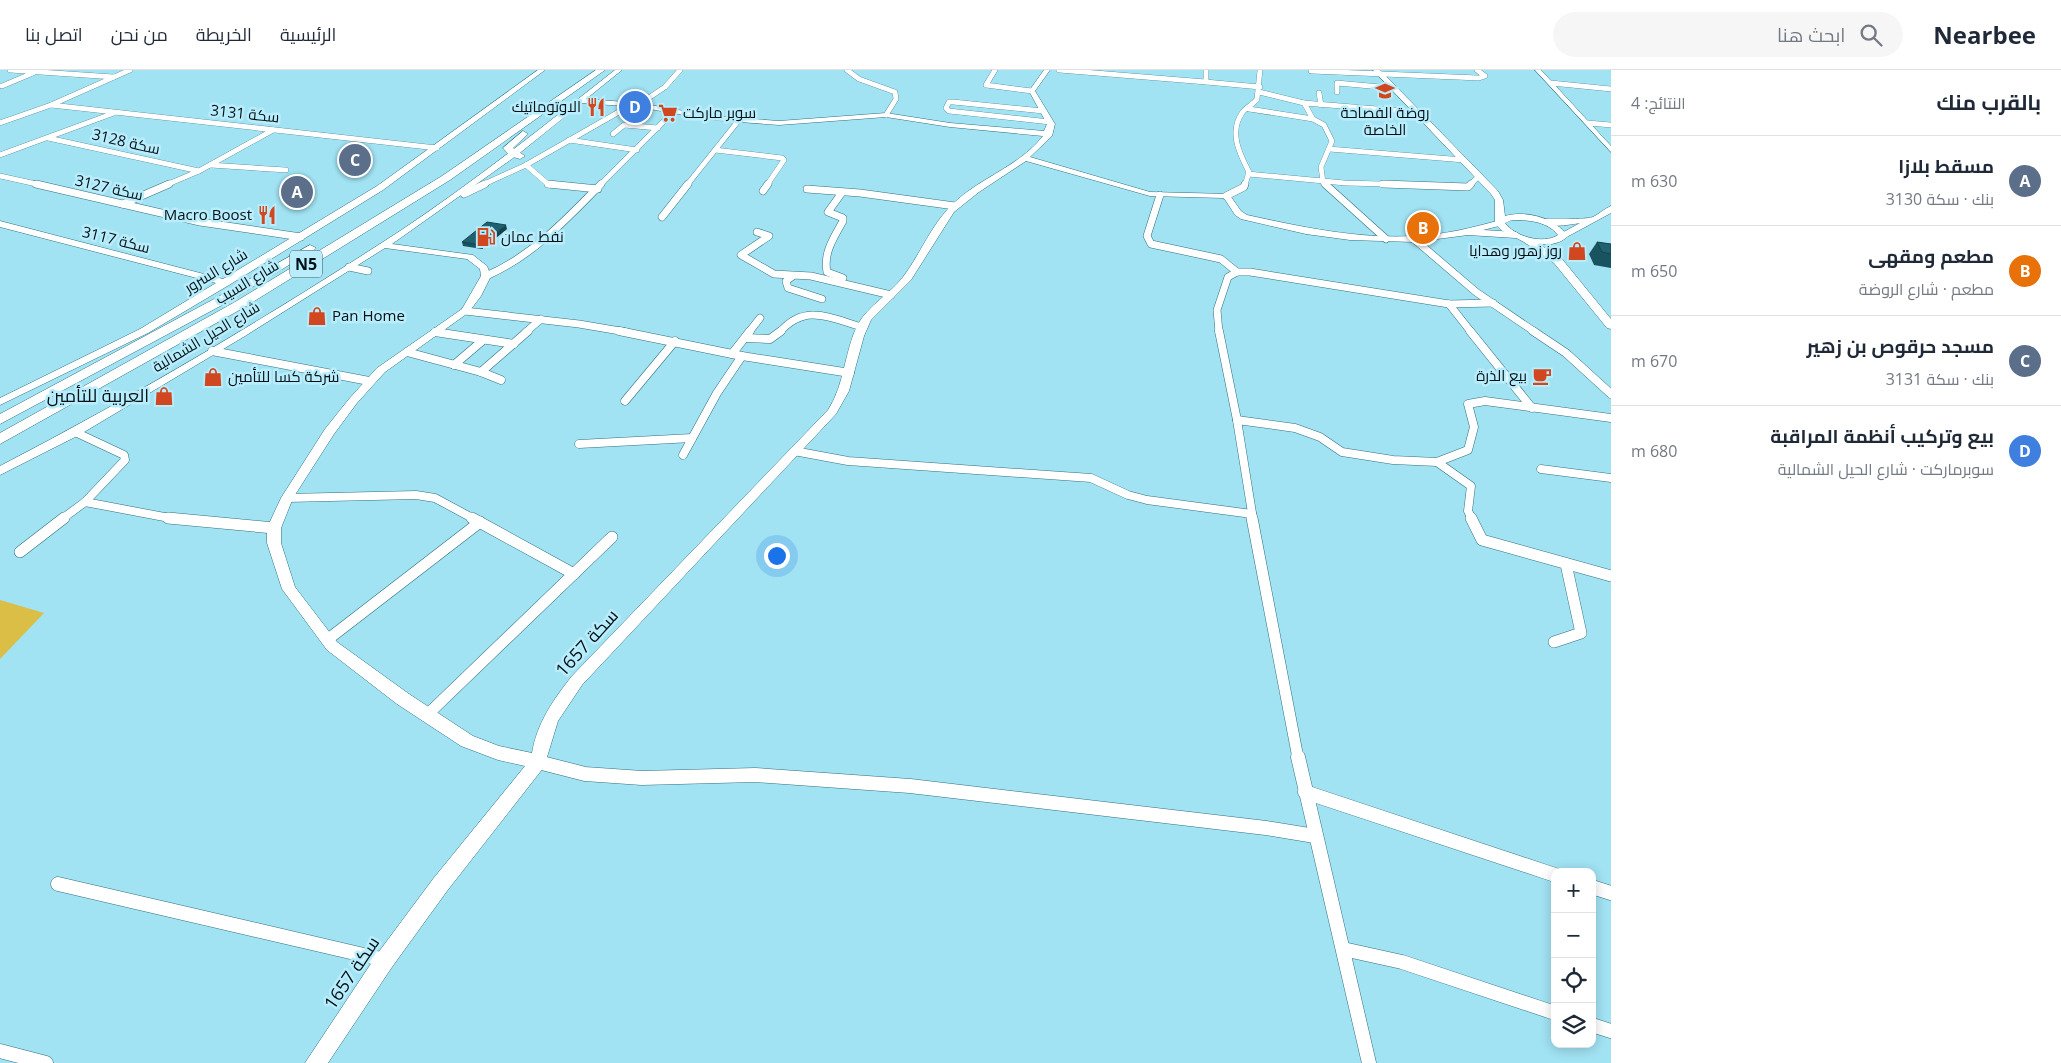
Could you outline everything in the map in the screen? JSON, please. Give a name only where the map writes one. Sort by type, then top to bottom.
[{"type":"highway","name":"شارع السيب","points":[[0,420],[220,301],[433,175],[585,70]]},
{"type":"highway","name":"شارع السيب","points":[[0,439],[247,300],[446,178],[601,70]]},
{"type":"highway","points":[[516,155],[605,70]]},
{"type":"highway","points":[[516,155],[515,147],[524,145]]},
{"type":"highway","points":[[0,413],[105,360],[121,354]]},
{"type":"main road","points":[[1378,72],[1415,112],[1480,176],[1494,193],[1499,200],[1502,227],[1558,261],[1611,326]]},
{"type":"main road","points":[[1494,193],[1539,220],[1553,225],[1562,237],[1558,261]]},
{"type":"main road","points":[[1501,221],[1511,217],[1539,220]]},
{"type":"main road","points":[[1519,236],[1545,241],[1562,237]]},
{"type":"street","points":[[10,70],[117,77]]},
{"type":"street","points":[[0,123],[51,105],[130,70]]},
{"type":"street","name":"شارع السرور","points":[[0,402],[144,330],[226,283],[380,188],[421,160],[542,70]]},
{"type":"street","name":"شارع السرور","points":[[437,148],[471,128],[550,70]]},
{"type":"street","name":"شارع الحيل الشمالية","points":[[422,219],[483,182],[619,70]]},
{"type":"street","points":[[464,194],[516,155],[537,158],[635,105],[665,87],[680,70]]},
{"type":"street","points":[[847,70],[859,79],[895,92],[896,99],[886,115]]},
{"type":"street","points":[[996,70],[986,85],[1032,91]]},
{"type":"street","points":[[1032,91],[1047,70]]},
{"type":"street","points":[[1058,70],[1206,82],[1259,90],[1304,102],[1370,110],[1415,112]]},
{"type":"street","points":[[1206,70],[1206,82]]},
{"type":"street","points":[[1025,158],[1114,185],[1160,195],[1226,196],[1244,187],[1248,174],[1234,131],[1243,111],[1253,107],[1259,90],[1260,70]]},
{"type":"street","points":[[1420,70],[1428,76]]},
{"type":"street","points":[[1311,71],[1378,72],[1479,78],[1485,76],[1477,70]]},
{"type":"street","points":[[1538,70],[1611,150]]},
{"type":"street","points":[[2,86],[36,72]]},
{"type":"street","points":[[471,123],[477,114],[473,109],[493,104],[525,80],[532,78]]},
{"type":"street","points":[[1337,92],[1338,83],[1392,88]]},
{"type":"street","points":[[1551,83],[1611,89]]},
{"type":"street","points":[[746,338],[770,339],[778,335],[789,322],[812,313],[862,327],[877,306],[891,296],[901,285],[935,230],[953,208],[1025,158],[1048,134],[1050,122],[1032,91]]},
{"type":"street","points":[[1320,93],[1321,104]]},
{"type":"street","points":[[1043,111],[953,102],[950,102],[946,108],[949,111],[1050,122]]},
{"type":"street","points":[[1304,102],[1312,119]]},
{"type":"street","points":[[579,103],[635,105],[739,120],[793,123],[886,115],[950,125],[1048,134]]},
{"type":"street","name":"شارع الحيل الشمالية","points":[[524,145],[579,103]]},
{"type":"street","name":"سكة 3131","points":[[51,105],[437,148]]},
{"type":"street","points":[[1249,109],[1270,114],[1312,119],[1324,125],[1332,141],[1321,168],[1323,182],[1386,239]]},
{"type":"street","points":[[674,111],[563,223],[507,267],[486,276],[465,312],[369,381],[329,432],[287,498],[274,528],[274,543],[289,589],[332,646],[427,715],[467,741],[498,753],[585,774],[642,778],[755,775],[910,786],[1266,828],[1315,836]]},
{"type":"street","points":[[0,155],[117,112]]},
{"type":"street","points":[[662,218],[739,120]]},
{"type":"street","points":[[1588,123],[1611,125]]},
{"type":"street","points":[[613,134],[624,125],[658,128]]},
{"type":"street","points":[[123,204],[199,171],[273,130]]},
{"type":"street","name":"سكة 3128","points":[[48,138],[199,171]]},
{"type":"street","points":[[421,160],[425,152],[420,146],[447,140]]},
{"type":"street","points":[[569,140],[637,150]]},
{"type":"street","points":[[1329,149],[1464,160]]},
{"type":"street","points":[[716,150],[782,158],[784,160],[763,191]]},
{"type":"street","points":[[516,155],[537,158]]},
{"type":"street","points":[[516,155],[550,186],[598,189]]},
{"type":"street","name":"شارع الحيل الشمالية","points":[[0,471],[75,432],[212,351],[404,232],[516,155]]},
{"type":"street","points":[[210,165],[286,170]]},
{"type":"street","points":[[1248,174],[1323,182],[1468,187],[1480,176]]},
{"type":"street","name":"سكة 3127","points":[[0,176],[200,222],[301,237]]},
{"type":"street","points":[[807,189],[860,193],[953,208]]},
{"type":"street","points":[[814,192],[953,208]]},
{"type":"street","points":[[841,194],[828,212],[843,218],[844,222],[831,244],[824,265],[827,272],[832,275],[877,285],[880,288],[878,293]]},
{"type":"street","points":[[1160,195],[1147,236],[1151,244],[1166,249],[1219,258],[1234,267],[1237,272]]},
{"type":"street","points":[[1226,196],[1238,213],[1254,220],[1306,231],[1386,239],[1414,239],[1468,232],[1501,221]]},
{"type":"street","points":[[1562,237],[1611,209]]},
{"type":"street","points":[[1539,220],[1562,223],[1595,218]]},
{"type":"street","name":"سكة 3117","points":[[0,224],[226,283]]},
{"type":"street","points":[[403,247],[404,232]]},
{"type":"street","points":[[757,232],[769,236],[750,247],[741,255],[774,274],[811,276],[891,296]]},
{"type":"street","points":[[1468,232],[1519,236]]},
{"type":"street","points":[[1414,239],[1493,303],[1566,354],[1611,394]]},
{"type":"street","points":[[385,244],[470,257],[484,268],[486,276]]},
{"type":"street","points":[[369,254],[403,247]]},
{"type":"street","points":[[199,276],[233,270],[270,256]]},
{"type":"street","points":[[349,266],[368,271]]},
{"type":"street","points":[[182,271],[196,285],[196,292],[188,304]]},
{"type":"street","points":[[1369,1063],[1305,792],[1275,644],[1217,310],[1228,277],[1237,272],[1273,274],[1394,297],[1449,304],[1493,303]]},
{"type":"street","points":[[794,276],[786,281],[788,288],[822,299]]},
{"type":"street","points":[[1449,304],[1532,408]]},
{"type":"street","points":[[465,312],[541,319],[621,331],[742,356],[850,373]]},
{"type":"street","points":[[732,354],[760,318]]},
{"type":"street","points":[[481,372],[541,319]]},
{"type":"street","name":"سكة 1657","points":[[316,1063],[384,960],[440,885],[538,762],[543,737],[553,716],[578,679],[752,498],[832,411],[844,391],[862,327]]},
{"type":"street","points":[[435,332],[482,341],[514,344]]},
{"type":"street","points":[[454,365],[482,341]]},
{"type":"street","points":[[625,401],[675,341]]},
{"type":"street","points":[[212,351],[369,381]]},
{"type":"street","points":[[407,352],[481,372],[501,380]]},
{"type":"street","points":[[683,455],[717,393],[742,356]]},
{"type":"street","points":[[1237,420],[1295,428],[1320,437],[1342,452],[1393,460],[1437,462],[1468,450],[1474,427],[1468,404],[1485,401],[1611,418]]},
{"type":"street","points":[[20,552],[85,502],[125,460],[124,454],[75,432]]},
{"type":"street","points":[[579,444],[692,438]]},
{"type":"street","points":[[794,451],[848,461],[950,470],[1025,471],[1091,478],[1098,479],[1120,492],[1133,496],[1177,505],[1252,514]]},
{"type":"street","points":[[1437,462],[1471,486],[1468,511],[1482,540],[1611,576]]},
{"type":"street","points":[[1541,470],[1611,478]]},
{"type":"street","points":[[287,498],[435,498],[574,574]]},
{"type":"street","points":[[85,502],[178,520],[274,528]]},
{"type":"street","points":[[327,640],[480,522]]},
{"type":"street","points":[[427,715],[612,537]]},
{"type":"street","points":[[1554,642],[1581,633],[1566,564]]},
{"type":"street","points":[[1305,792],[1551,874]]},
{"type":"street","points":[[58,884],[384,960]]},
{"type":"street","points":[[1596,888],[1611,893]]},
{"type":"street","points":[[1343,950],[1402,962],[1551,1012]]},
{"type":"street","points":[[1596,1026],[1611,1031]]},
{"type":"street","points":[[0,1051],[46,1063]]},
{"type":"shaded area","points":[[0,600],[44,613],[0,659]]},
{"type":"building","name":"نفط عمان","points":[[487,222],[506,225],[481,245],[462,242]]},
{"type":"building","points":[[1597,242],[1611,244],[1611,254],[1602,252]]},
{"type":"place","name":"روضة الفصاحة الخاصة","points":[[1385,91]]},
{"type":"place","name":"الاوتوماتيك","points":[[596,107]]},
{"type":"place","name":"بيع وتركيب أنظمة المراقبة","points":[[635,107]]},
{"type":"place","name":"سوبر ماركت","points":[[668,113]]},
{"type":"place","name":"مسجد حرقوص بن زهير","points":[[355,160]]},
{"type":"place","name":"مسقط بلازا","points":[[297,192]]},
{"type":"place","name":"Macro Boost","points":[[267,215]]},
{"type":"place","name":"مطعم ومقهى","points":[[1423,228]]},
{"type":"place","name":"نفط عمان","points":[[486,237]]},
{"type":"place","name":"روز زهور وهدايا","points":[[1577,251]]},
{"type":"place","name":"Pan Home","points":[[317,316]]},
{"type":"place","name":"بيع الذرة","points":[[1542,376]]},
{"type":"place","name":"شركة كسا للتأمين","points":[[213,377]]},
{"type":"place","name":"العربية للتأمين","points":[[164,396]]}]
